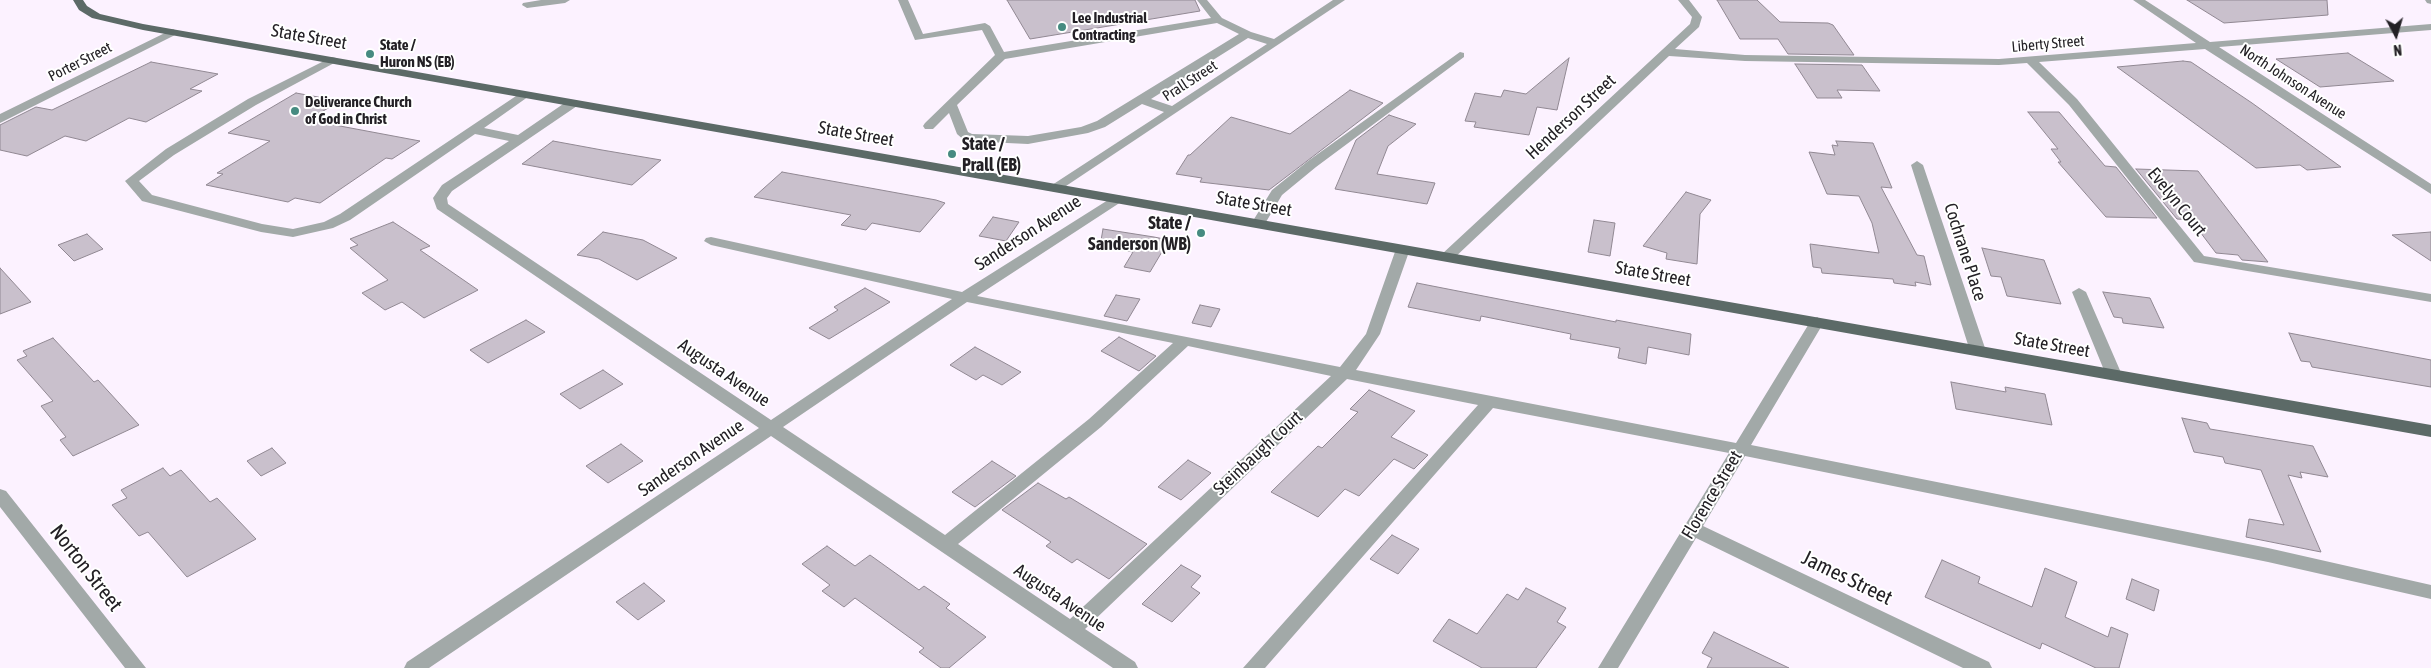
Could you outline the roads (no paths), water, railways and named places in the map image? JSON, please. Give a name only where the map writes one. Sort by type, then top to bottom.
[{"type":"main road","name":"State Street","points":[[78,0],[87,10],[103,18],[173,32],[2431,431]]},
{"type":"street","points":[[527,5],[565,0]]},
{"type":"street","points":[[903,0],[919,38],[985,26],[1001,56]]},
{"type":"street","points":[[1202,0],[1218,20],[1248,34],[1275,43]]},
{"type":"street","name":"Prall Street","points":[[1057,188],[1340,0]]},
{"type":"street","name":"Henderson Street","points":[[1448,257],[1698,21],[1696,13],[1683,0]]},
{"type":"street","name":"North Johnson Avenue","points":[[2138,0],[2431,190]]},
{"type":"street","points":[[929,126],[952,106],[1001,56],[1218,20]]},
{"type":"street","name":"Liberty Street","points":[[1666,52],[1745,58],[1988,62],[2431,27]]},
{"type":"street","name":"Porter Street","points":[[0,119],[173,32]]},
{"type":"street","points":[[952,106],[963,134],[969,138],[1028,140],[1084,130],[1101,124],[1248,34]]},
{"type":"street","points":[[1258,224],[1277,193],[1312,164],[1460,54]]},
{"type":"street","points":[[332,60],[252,102],[170,152],[131,180],[147,198],[293,234],[328,225],[345,217],[526,94]]},
{"type":"street","name":"Evelyn Court","points":[[2030,60],[2072,102],[2199,259],[2431,298]]},
{"type":"street","points":[[1142,99],[1173,111]]},
{"type":"street","name":"Augusta Avenue","points":[[573,103],[447,188],[440,198],[442,206],[770,429],[1128,668]]},
{"type":"street","points":[[474,130],[520,138]]},
{"type":"street","name":"Cochrane Place","points":[[1917,165],[1978,351]]},
{"type":"street","name":"Sanderson Avenue","points":[[414,668],[965,297],[1116,199]]},
{"type":"street","points":[[711,241],[815,266],[1183,342],[1223,347],[1740,450],[1779,455],[2268,555],[2431,592]]},
{"type":"street","name":"Steinbaugh Court","points":[[1071,630],[1353,364],[1373,334],[1404,249]]},
{"type":"street","points":[[2079,292],[2114,375]]},
{"type":"street","name":"Florence Street","points":[[1608,668],[1817,322]]},
{"type":"street","points":[[945,545],[1095,423],[1183,342]]},
{"type":"street","points":[[1253,668],[1491,400]]},
{"type":"street","name":"Norton Street","points":[[0,495],[136,668]]},
{"type":"street","name":"James Street","points":[[1692,529],[1982,668]]},
{"type":"place","name":"Lee Industrial Contracting","points":[[1062,27]]},
{"type":"place","name":"State / Huron NS (EB)","points":[[370,54]]},
{"type":"place","name":"Deliverance Church of God in Christ","points":[[295,111]]},
{"type":"place","name":"State / Prall (EB)","points":[[952,154]]},
{"type":"place","name":"State / Sanderson (WB)","points":[[1201,233]]}]
